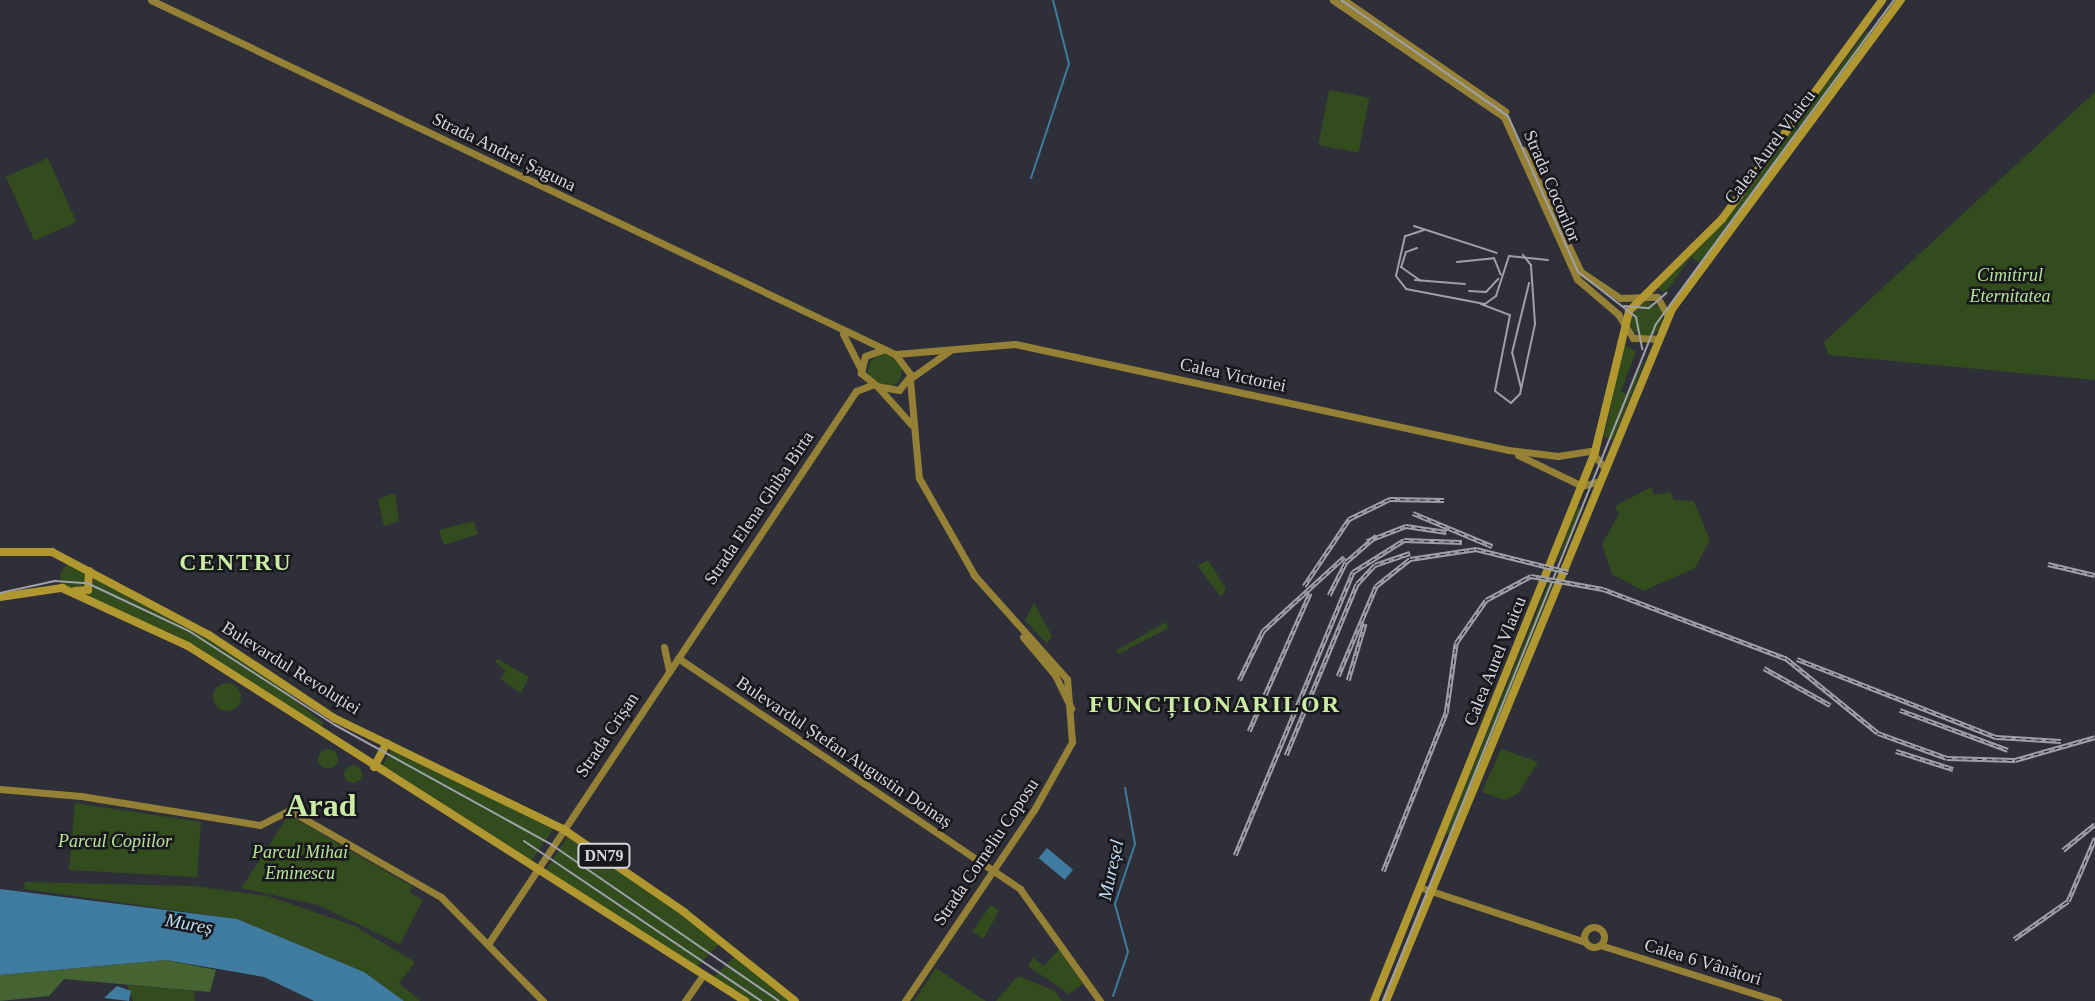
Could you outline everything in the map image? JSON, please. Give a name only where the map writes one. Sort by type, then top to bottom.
[{"type":"main road","name":"Strada Andrei Șaguna","points":[[151,0],[843,334],[882,350]]},
{"type":"main road","name":"Strada Cocorilor","points":[[1333,0],[1504,117],[1575,275],[1625,327]]},
{"type":"main road","name":"Strada Cocorilor","points":[[1344,0],[1506,113],[1580,270],[1618,297],[1640,296]]},
{"type":"main road","name":"Calea Aurel Vlaicu","points":[[1374,1001],[1595,453],[1625,327],[1640,296],[1722,219],[1882,0]]},
{"type":"main road","name":"Calea Aurel Vlaicu","points":[[1386,1001],[1668,316],[1900,0]]},
{"type":"main road","points":[[1640,296],[1659,298],[1668,316]]},
{"type":"main road","points":[[1625,327],[1640,342],[1658,339]]},
{"type":"main road","points":[[843,334],[860,369],[911,425]]},
{"type":"main road","name":"Calea Victoriei","points":[[895,355],[1024,346],[1511,452],[1595,453]]},
{"type":"main road","points":[[860,369],[867,354],[882,350],[895,355],[908,366],[911,425]]},
{"type":"main road","points":[[875,385],[897,391],[950,350]]},
{"type":"main road","name":"Strada Elena Ghiba Birta","points":[[678,658],[856,391],[875,385]]},
{"type":"main road","name":"Strada Corneliu Coposu","points":[[905,1001],[994,870],[1066,757],[1072,712],[1067,687],[974,575],[923,488],[911,425]]},
{"type":"main road","name":"Calea Victoriei","points":[[1511,452],[1581,486]]},
{"type":"main road","points":[[1595,453],[1605,468]]},
{"type":"main road","points":[[1581,486],[1599,481]]},
{"type":"main road","name":"Bulevardul Revoluției","points":[[0,552],[48,550],[209,635],[339,720],[563,829],[684,912],[795,1001]]},
{"type":"main road","points":[[0,597],[62,588],[88,590],[89,571]]},
{"type":"main road","name":"Bulevardul Revoluției","points":[[62,588],[188,646],[745,1001]]},
{"type":"main road","points":[[664,647],[669,672]]},
{"type":"main road","name":"Strada Crișan","points":[[563,829],[678,658]]},
{"type":"main road","name":"Bulevardul Ștefan Augustin Doinaș","points":[[678,658],[994,870],[1038,908],[1100,1001]]},
{"type":"main road","points":[[328,736],[339,720]]},
{"type":"main road","points":[[374,767],[387,743]]},
{"type":"main road","points":[[0,789],[81,796],[260,825],[284,810],[293,812],[441,897],[543,1001]]},
{"type":"main road","name":"DN79","points":[[536,870],[563,829]]},
{"type":"main road","points":[[488,944],[536,870]]},
{"type":"main road","points":[[1419,887],[1585,942],[1585,931]]},
{"type":"main road","points":[[1564,935],[1598,927],[1604,937],[1600,945]]},
{"type":"main road","name":"Calea 6 Vânători","points":[[1604,937],[1620,953]]},
{"type":"main road","name":"Calea 6 Vânători","points":[[1585,942],[1778,1001]]},
{"type":"main road","points":[[685,1001],[704,975]]},
{"type":"green space","points":[[1867,31],[1871,34],[1801,127],[1796,124]]},
{"type":"green space","points":[[1329,90],[1369,98],[1359,153],[1318,145]]},
{"type":"green space","name":"Cimitirul Eternitatea","points":[[2095,92],[2095,380],[1829,355],[1824,342]]},
{"type":"green space","points":[[1794,127],[1798,130],[1701,264],[1691,257],[1665,293],[1658,288],[1716,230]]},
{"type":"green space","points":[[48,158],[76,222],[34,241],[6,177]]},
{"type":"green space","points":[[1646,302],[1658,307],[1663,319],[1658,331],[1646,336],[1634,331],[1629,319],[1634,307]]},
{"type":"green space","points":[[1624,345],[1636,351],[1621,391],[1626,394],[1647,355],[1613,440],[1604,437]]},
{"type":"green space","points":[[885,354],[897,359],[902,371],[897,383],[885,388],[873,383],[868,371],[873,359]]},
{"type":"green space","points":[[1651,487],[1654,495],[1670,492],[1674,500],[1694,501],[1710,540],[1695,568],[1643,591],[1612,574],[1602,544],[1619,514],[1615,506]]},
{"type":"green space","points":[[395,493],[399,521],[384,526],[378,499]]},
{"type":"green space","points":[[1577,507],[1583,509],[1555,566]]},
{"type":"green space","points":[[474,521],[478,534],[444,545],[439,530]]},
{"type":"green space","points":[[1208,560],[1226,589],[1221,597],[1198,566]]},
{"type":"green space","points":[[73,564],[82,568],[86,577],[82,586],[73,590],[64,586],[60,577],[64,568]]},
{"type":"green space","points":[[95,578],[202,634],[292,693],[290,697],[324,723],[320,728],[179,637],[87,596]]},
{"type":"green space","points":[[1551,578],[1555,579],[1452,836],[1446,833]]},
{"type":"green space","points":[[1034,603],[1052,636],[1047,644],[1025,620]]},
{"type":"green space","points":[[1166,622],[1168,628],[1119,654],[1117,650]]},
{"type":"green space","points":[[498,659],[529,677],[521,693],[500,679],[506,671],[495,662]]},
{"type":"green space","points":[[227,683],[237,687],[241,697],[237,707],[227,711],[217,707],[213,697],[217,687]]},
{"type":"green space","points":[[392,748],[554,828],[531,861],[381,768]]},
{"type":"green space","points":[[328,749],[335,752],[338,759],[335,766],[328,769],[321,766],[318,759],[321,752]]},
{"type":"green space","points":[[1501,749],[1538,762],[1518,794],[1505,800],[1482,792]]},
{"type":"green space","points":[[353,765],[359,768],[362,774],[359,780],[353,783],[347,780],[344,774],[347,768]]},
{"type":"green space","name":"Parcul Copiilor","points":[[75,803],[201,822],[197,877],[69,870]]},
{"type":"green space","name":"Parcul Mihai Eminescu","points":[[289,815],[413,887],[409,892],[423,900],[400,944],[318,905],[241,888]]},
{"type":"green space","points":[[568,836],[681,912],[720,943],[697,967],[546,870]]},
{"type":"green space","points":[[24,882],[194,886],[268,896],[355,926],[415,962],[399,983],[420,1001],[404,1001],[364,972],[237,919],[25,889]]},
{"type":"green space","points":[[991,905],[999,911],[983,939],[972,931]]},
{"type":"green space","points":[[1060,948],[1083,984],[1069,994],[1028,966],[1033,958],[1044,966]]},
{"type":"green space","points":[[735,956],[791,1001],[751,1001],[714,977]]},
{"type":"green space","points":[[166,960],[216,970],[210,992],[64,979],[49,996],[0,1001],[0,975]]},
{"type":"green space","points":[[936,968],[978,996],[986,1001],[914,1001]]},
{"type":"green space","points":[[1018,976],[1055,991],[1062,1001],[996,1001]]},
{"type":"green space","points":[[127,985],[194,991],[195,1001],[133,1001]]},
{"type":"water","points":[[1047,848],[1073,870],[1065,880],[1039,858]]},
{"type":"water","name":"Mureș","points":[[0,889],[237,919],[364,972],[404,1001],[314,1001],[264,977],[166,960],[0,975]]},
{"type":"water","points":[[117,986],[131,991],[129,1001],[104,998]]},
{"type":"waterway","points":[[1031,178],[1069,64],[1053,0]]},
{"type":"waterway","name":"Mureșel","points":[[1113,996],[1128,952],[1115,904],[1135,844],[1125,788]]},
{"type":"tram line","points":[[1341,0],[1508,116],[1578,272],[1636,317],[1642,349]]},
{"type":"tram line","points":[[1383,1001],[1656,324],[1894,0]]},
{"type":"tram line","points":[[1414,226],[1497,253]]},
{"type":"tram line","points":[[1424,230],[1405,236],[1396,276],[1406,289],[1485,304],[1496,296],[1509,256],[1548,260]]},
{"type":"tram line","points":[[1417,248],[1406,252],[1401,267],[1421,281]]},
{"type":"tram line","points":[[1481,304],[1510,315],[1495,391],[1511,403],[1520,394],[1535,324],[1531,265],[1523,255]]},
{"type":"tram line","points":[[1457,262],[1494,258],[1501,275]]},
{"type":"tram line","points":[[1469,291],[1486,292],[1498,279]]},
{"type":"tram line","points":[[1415,280],[1465,284]]},
{"type":"tram line","points":[[1521,388],[1512,353],[1529,283]]},
{"type":"tram line","points":[[1624,306],[1649,308],[1666,293]]},
{"type":"tram line","points":[[0,593],[55,581],[87,583],[189,631],[335,725],[552,845],[779,1001]]},
{"type":"tram line","points":[[524,841],[761,1001]]},
{"type":"railway","points":[[1304,586],[1349,519],[1390,499],[1444,500]]},
{"type":"railway","points":[[1413,513],[1492,546]]},
{"type":"railway","points":[[1367,541],[1406,526],[1447,532]]},
{"type":"railway","points":[[1329,595],[1346,562],[1376,536]]},
{"type":"railway","points":[[1235,855],[1353,572],[1404,540],[1462,542]]},
{"type":"railway","points":[[1338,676],[1376,586],[1410,559],[1476,549],[1568,572]]},
{"type":"railway","points":[[1286,755],[1357,584],[1375,565],[1410,553]]},
{"type":"railway","points":[[1239,680],[1263,631],[1344,557]]},
{"type":"railway","points":[[2048,564],[2095,575]]},
{"type":"railway","points":[[1383,871],[1446,713],[1456,643],[1486,600],[1531,576],[1603,589],[1787,659],[1878,733],[1947,758],[2015,760],[2095,737]]},
{"type":"railway","points":[[1249,731],[1310,593]]},
{"type":"railway","points":[[1348,680],[1365,623]]},
{"type":"railway","points":[[1797,659],[1996,737],[2061,741]]},
{"type":"railway","points":[[1764,668],[1830,705]]},
{"type":"railway","points":[[1900,710],[2008,750]]},
{"type":"railway","points":[[1896,751],[1953,769]]},
{"type":"railway","points":[[2063,850],[2095,824]]},
{"type":"railway","points":[[2014,939],[2068,901],[2095,838]]},
{"type":"district","name":"CENTRU","points":[[236,563]]},
{"type":"district","name":"FUNCȚIONARILOR","points":[[1215,705]]},
{"type":"district","name":"Arad","points":[[321,805]]}]
